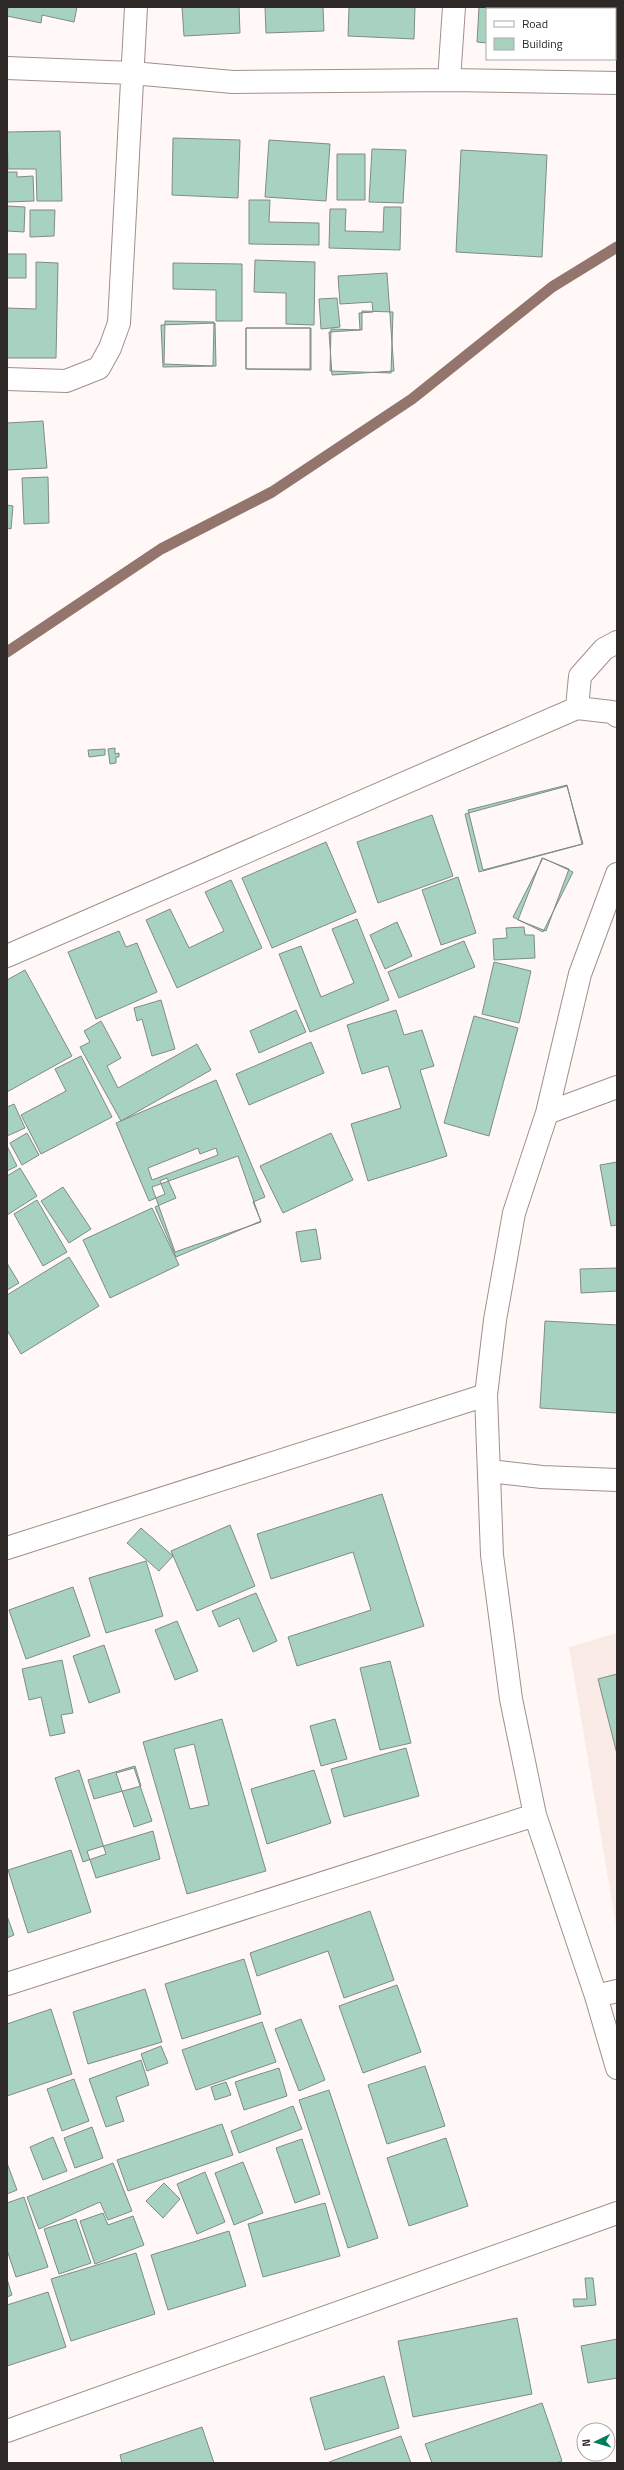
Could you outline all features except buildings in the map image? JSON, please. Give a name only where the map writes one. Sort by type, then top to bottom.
[{"type":"street","points":[[7,379],[66,382],[99,368],[110,348],[119,323],[136,7]]},
{"type":"street","points":[[449,80],[454,7]]},
{"type":"street","points":[[7,68],[132,73],[233,82],[449,80],[617,83]]},
{"type":"street","points":[[577,708],[580,676],[604,648],[617,642]]},
{"type":"street","points":[[7,956],[577,708],[612,712],[617,716]]},
{"type":"street","points":[[617,874],[580,974],[548,1113],[514,1213],[495,1320],[486,1395],[492,1555],[498,1617],[511,1699],[535,1815],[607,1993],[617,2068]]},
{"type":"street","points":[[548,1113],[617,1087]]},
{"type":"street","points":[[7,1548],[486,1395]]},
{"type":"street","points":[[489,1471],[542,1477],[617,1480]]},
{"type":"street","points":[[7,1984],[535,1815]]},
{"type":"street","points":[[7,2431],[617,2213]]},
{"type":"shaded area","points":[[617,1633],[617,1932],[569,1647]]},
{"type":"waterway","points":[[7,652],[161,549],[272,492],[412,399],[552,287],[617,247]]}]
